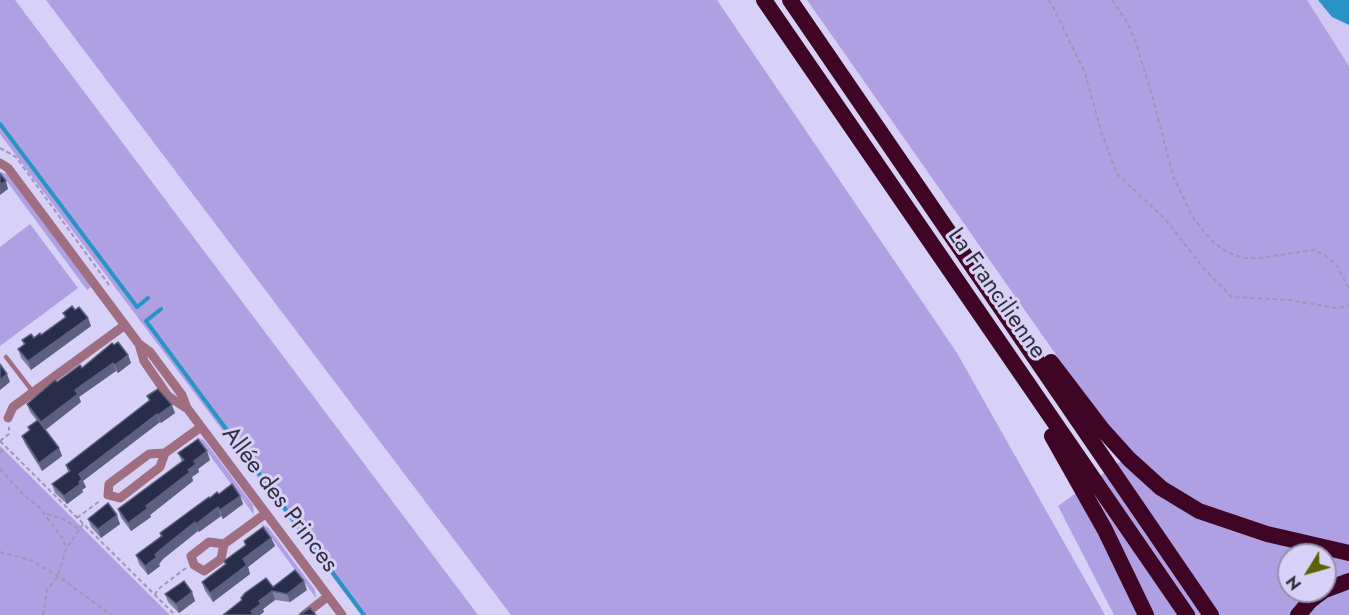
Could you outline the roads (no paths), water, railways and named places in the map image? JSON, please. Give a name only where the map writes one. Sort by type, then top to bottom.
[{"type":"highway","name":"La Francilienne","points":[[764,0],[1187,615]]},
{"type":"highway","name":"La Francilienne","points":[[790,0],[1211,615]]},
{"type":"highway","points":[[1014,325],[1031,334],[1102,429],[1129,459],[1161,488],[1199,511],[1266,534],[1349,553]]},
{"type":"highway","points":[[1044,406],[1049,430],[1105,530],[1146,615]]},
{"type":"highway","points":[[1298,615],[1308,603]]},
{"type":"street","name":"Allée des Princes","points":[[0,163],[8,168],[140,344],[144,362],[168,396],[187,408],[342,615]]},
{"type":"street","points":[[8,418],[13,407],[125,325]]},
{"type":"street","points":[[165,453],[160,467],[120,498],[108,495],[109,484],[149,454],[165,453],[201,427]]},
{"type":"street","points":[[224,544],[209,542],[191,556],[194,565],[204,571],[221,559],[224,544],[265,514]]},
{"type":"street","points":[[304,615],[327,597]]},
{"type":"lane","points":[[6,357],[33,392]]},
{"type":"water","points":[[1318,0],[1349,0],[1349,25],[1332,17]]},
{"type":"waterway","points":[[0,124],[137,307],[148,298]]},
{"type":"waterway","points":[[161,309],[146,321],[364,615]]}]
